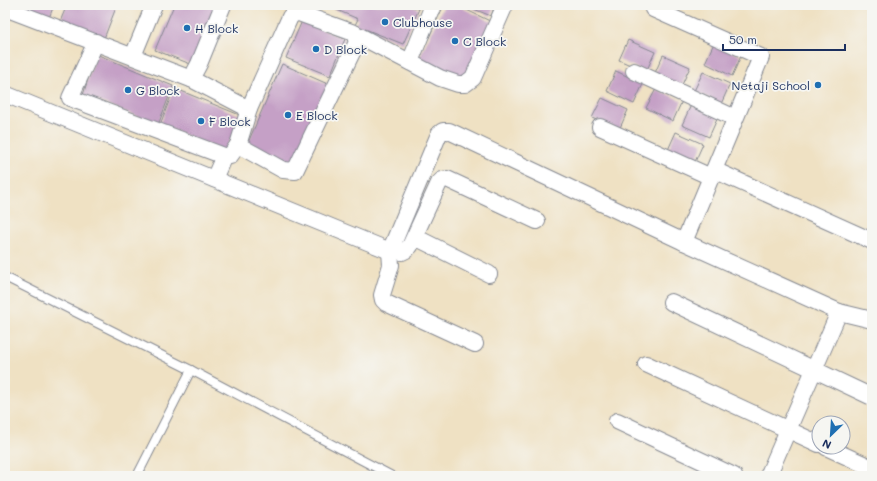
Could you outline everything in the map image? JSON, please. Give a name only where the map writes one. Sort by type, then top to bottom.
[{"type":"street","points":[[133,56],[154,5]]},
{"type":"street","points":[[191,79],[223,5]]},
{"type":"street","points":[[410,62],[433,5]]},
{"type":"street","points":[[96,42],[70,98],[224,156],[230,156],[238,145],[249,109],[290,17],[296,12],[354,33],[440,78],[458,84],[465,84],[473,78],[505,5]]},
{"type":"street","points":[[5,8],[191,79],[249,109]]},
{"type":"street","points":[[653,9],[761,57],[684,242]]},
{"type":"street","points":[[238,145],[283,170],[296,171],[357,42],[354,33]]},
{"type":"street","points":[[634,71],[736,118]]},
{"type":"street","points":[[5,94],[214,179],[402,252],[410,246],[439,183],[442,180],[447,180],[537,221]]},
{"type":"street","points":[[600,128],[872,241]]},
{"type":"street","points":[[475,344],[386,303],[383,300],[382,295],[391,265],[391,249],[439,134],[443,131],[449,131],[684,242],[839,312],[872,320]]},
{"type":"street","points":[[214,179],[224,156]]},
{"type":"street","points":[[415,237],[490,274]]},
{"type":"street","points":[[671,302],[872,397]]},
{"type":"street","points":[[768,476],[839,312]]},
{"type":"street","points":[[646,364],[811,440]]},
{"type":"street","points":[[617,421],[734,476]]},
{"type":"street","points":[[844,455],[872,468]]},
{"type":"lane","points":[[5,277],[191,370],[392,476]]},
{"type":"lane","points":[[137,476],[191,370]]},
{"type":"building","points":[[15,5],[54,5],[49,18]]},
{"type":"building","points":[[67,5],[117,5],[103,41],[59,24]]},
{"type":"building","name":"H Block","points":[[174,5],[218,5],[193,65],[155,50]]},
{"type":"building","name":"Clubhouse","points":[[325,5],[408,5],[419,9],[403,44],[355,25],[358,19]]},
{"type":"building","name":"C Block","points":[[444,5],[456,5],[492,22],[464,82],[418,61]]},
{"type":"building","points":[[464,5],[495,5],[491,16]]},
{"type":"building","name":"D Block","points":[[302,21],[345,39],[330,76],[286,58]]},
{"type":"building","points":[[628,40],[655,52],[646,72],[619,60]]},
{"type":"building","points":[[714,43],[741,56],[732,76],[705,63]]},
{"type":"building","name":"G Block","points":[[96,54],[173,86],[158,125],[83,95]]},
{"type":"building","points":[[663,55],[690,67],[681,87],[654,75]]},
{"type":"building","name":"E Block","points":[[282,64],[330,85],[294,165],[247,145]]},
{"type":"building","points":[[616,71],[643,84],[634,104],[607,91]]},
{"type":"building","points":[[703,72],[730,84],[721,104],[694,91]]},
{"type":"building","name":"F Block","points":[[174,88],[242,116],[225,152],[160,125]]},
{"type":"building","points":[[656,89],[682,101],[673,121],[646,108]]},
{"type":"building","points":[[602,98],[628,110],[619,130],[592,118]]},
{"type":"building","points":[[691,105],[718,117],[709,137],[682,125]]},
{"type":"building","points":[[676,132],[703,144],[694,164],[667,152]]},
{"type":"place","name":"Clubhouse","points":[[385,22]]},
{"type":"place","name":"H Block","points":[[187,28]]},
{"type":"place","name":"C Block","points":[[455,41]]},
{"type":"place","name":"D Block","points":[[316,49]]},
{"type":"place","name":"Netaji School","points":[[818,85]]},
{"type":"place","name":"G Block","points":[[128,90]]},
{"type":"place","name":"E Block","points":[[288,115]]},
{"type":"place","name":"F Block","points":[[201,121]]}]
